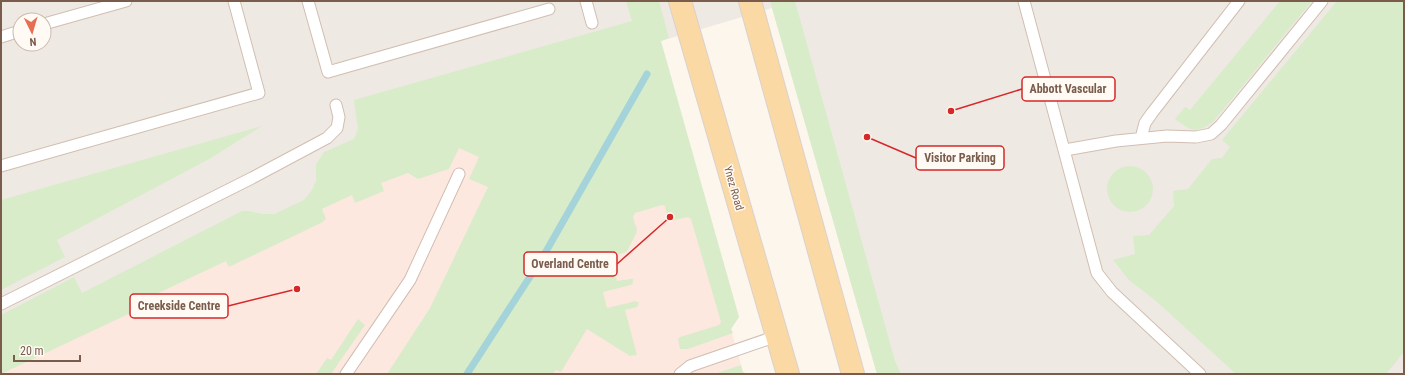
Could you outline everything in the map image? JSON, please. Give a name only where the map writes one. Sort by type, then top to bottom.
[{"type":"main road","name":"Ynez Road","points":[[680,1],[788,374]]},
{"type":"main road","points":[[750,1],[853,374]]},
{"type":"lane","points":[[52,22],[126,1]]},
{"type":"lane","points":[[1,166],[259,93],[234,1]]},
{"type":"lane","points":[[308,1],[328,72],[549,9]]},
{"type":"lane","points":[[586,1],[592,23]]},
{"type":"lane","points":[[1024,1],[1097,273],[1112,292],[1200,374]]},
{"type":"lane","points":[[1141,138],[1146,123],[1152,113],[1239,1]]},
{"type":"lane","points":[[1064,150],[1141,138],[1167,136],[1196,137],[1211,134],[1221,125],[1322,1]]},
{"type":"lane","points":[[1,37],[12,34]]},
{"type":"lane","points":[[1,304],[252,178],[327,138],[337,128],[339,117],[336,105]]},
{"type":"lane","points":[[346,374],[410,280],[459,174]]},
{"type":"lane","points":[[680,374],[690,366],[777,336]]},
{"type":"shaded area","points":[[1,1],[1404,1],[1404,374],[877,374],[772,8],[661,41],[1,356]]},
{"type":"shaded area","points":[[547,97],[414,374],[1,374],[1,356]]},
{"type":"shaded area","points":[[665,145],[739,317],[731,329],[743,372],[747,374],[546,374]]},
{"type":"green space","points":[[626,1],[659,1],[669,38],[661,41],[739,317],[731,329],[733,333],[688,349],[680,349],[678,339],[680,337],[719,325],[721,322],[691,219],[688,217],[671,221],[668,219],[665,206],[662,205],[635,213],[633,217],[637,230],[627,251],[611,256],[617,281],[633,279],[633,283],[631,285],[603,292],[607,308],[636,301],[639,303],[637,307],[625,310],[637,355],[630,356],[587,329],[561,372],[556,370],[553,374],[387,374],[430,308],[488,187],[469,179],[479,157],[459,148],[449,169],[418,179],[408,173],[381,183],[384,191],[355,203],[352,195],[322,209],[326,219],[321,223],[229,267],[226,261],[150,297],[152,303],[1,374],[1,315],[74,277],[82,293],[242,211],[274,214],[304,200],[312,190],[316,181],[316,164],[324,152],[354,139],[358,129],[354,100],[632,21]]},
{"type":"green space","points":[[770,1],[795,1],[895,361],[901,374],[877,374]]},
{"type":"green space","points":[[1280,1],[1312,1],[1213,122],[1202,128],[1193,130],[1175,119],[1185,107],[1190,110]]},
{"type":"green space","points":[[1337,1],[1404,1],[1404,352],[1386,374],[1236,374],[1156,301],[1129,280],[1113,260],[1135,254],[1133,236],[1149,235],[1174,206],[1173,191],[1188,189],[1212,159],[1222,158],[1230,147],[1222,140]]},
{"type":"green space","points":[[262,126],[211,158],[57,240],[65,257],[1,290],[1,200]]},
{"type":"green space","points":[[1130,166],[1143,170],[1149,176],[1153,189],[1149,202],[1143,208],[1130,212],[1117,208],[1111,202],[1107,189],[1111,176],[1117,170]]},
{"type":"green space","points":[[358,319],[365,325],[331,374],[316,374],[327,358],[331,360]]},
{"type":"green space","points":[[741,365],[743,372],[747,374],[714,374]]},
{"type":"waterway","points":[[467,374],[544,255],[647,74]]},
{"type":"place","name":"Abbott Vascular","points":[[951,111]]},
{"type":"place","name":"Visitor Parking","points":[[867,137]]},
{"type":"place","name":"Overland Centre","points":[[670,217]]},
{"type":"place","name":"Creekside Centre","points":[[297,289]]}]
